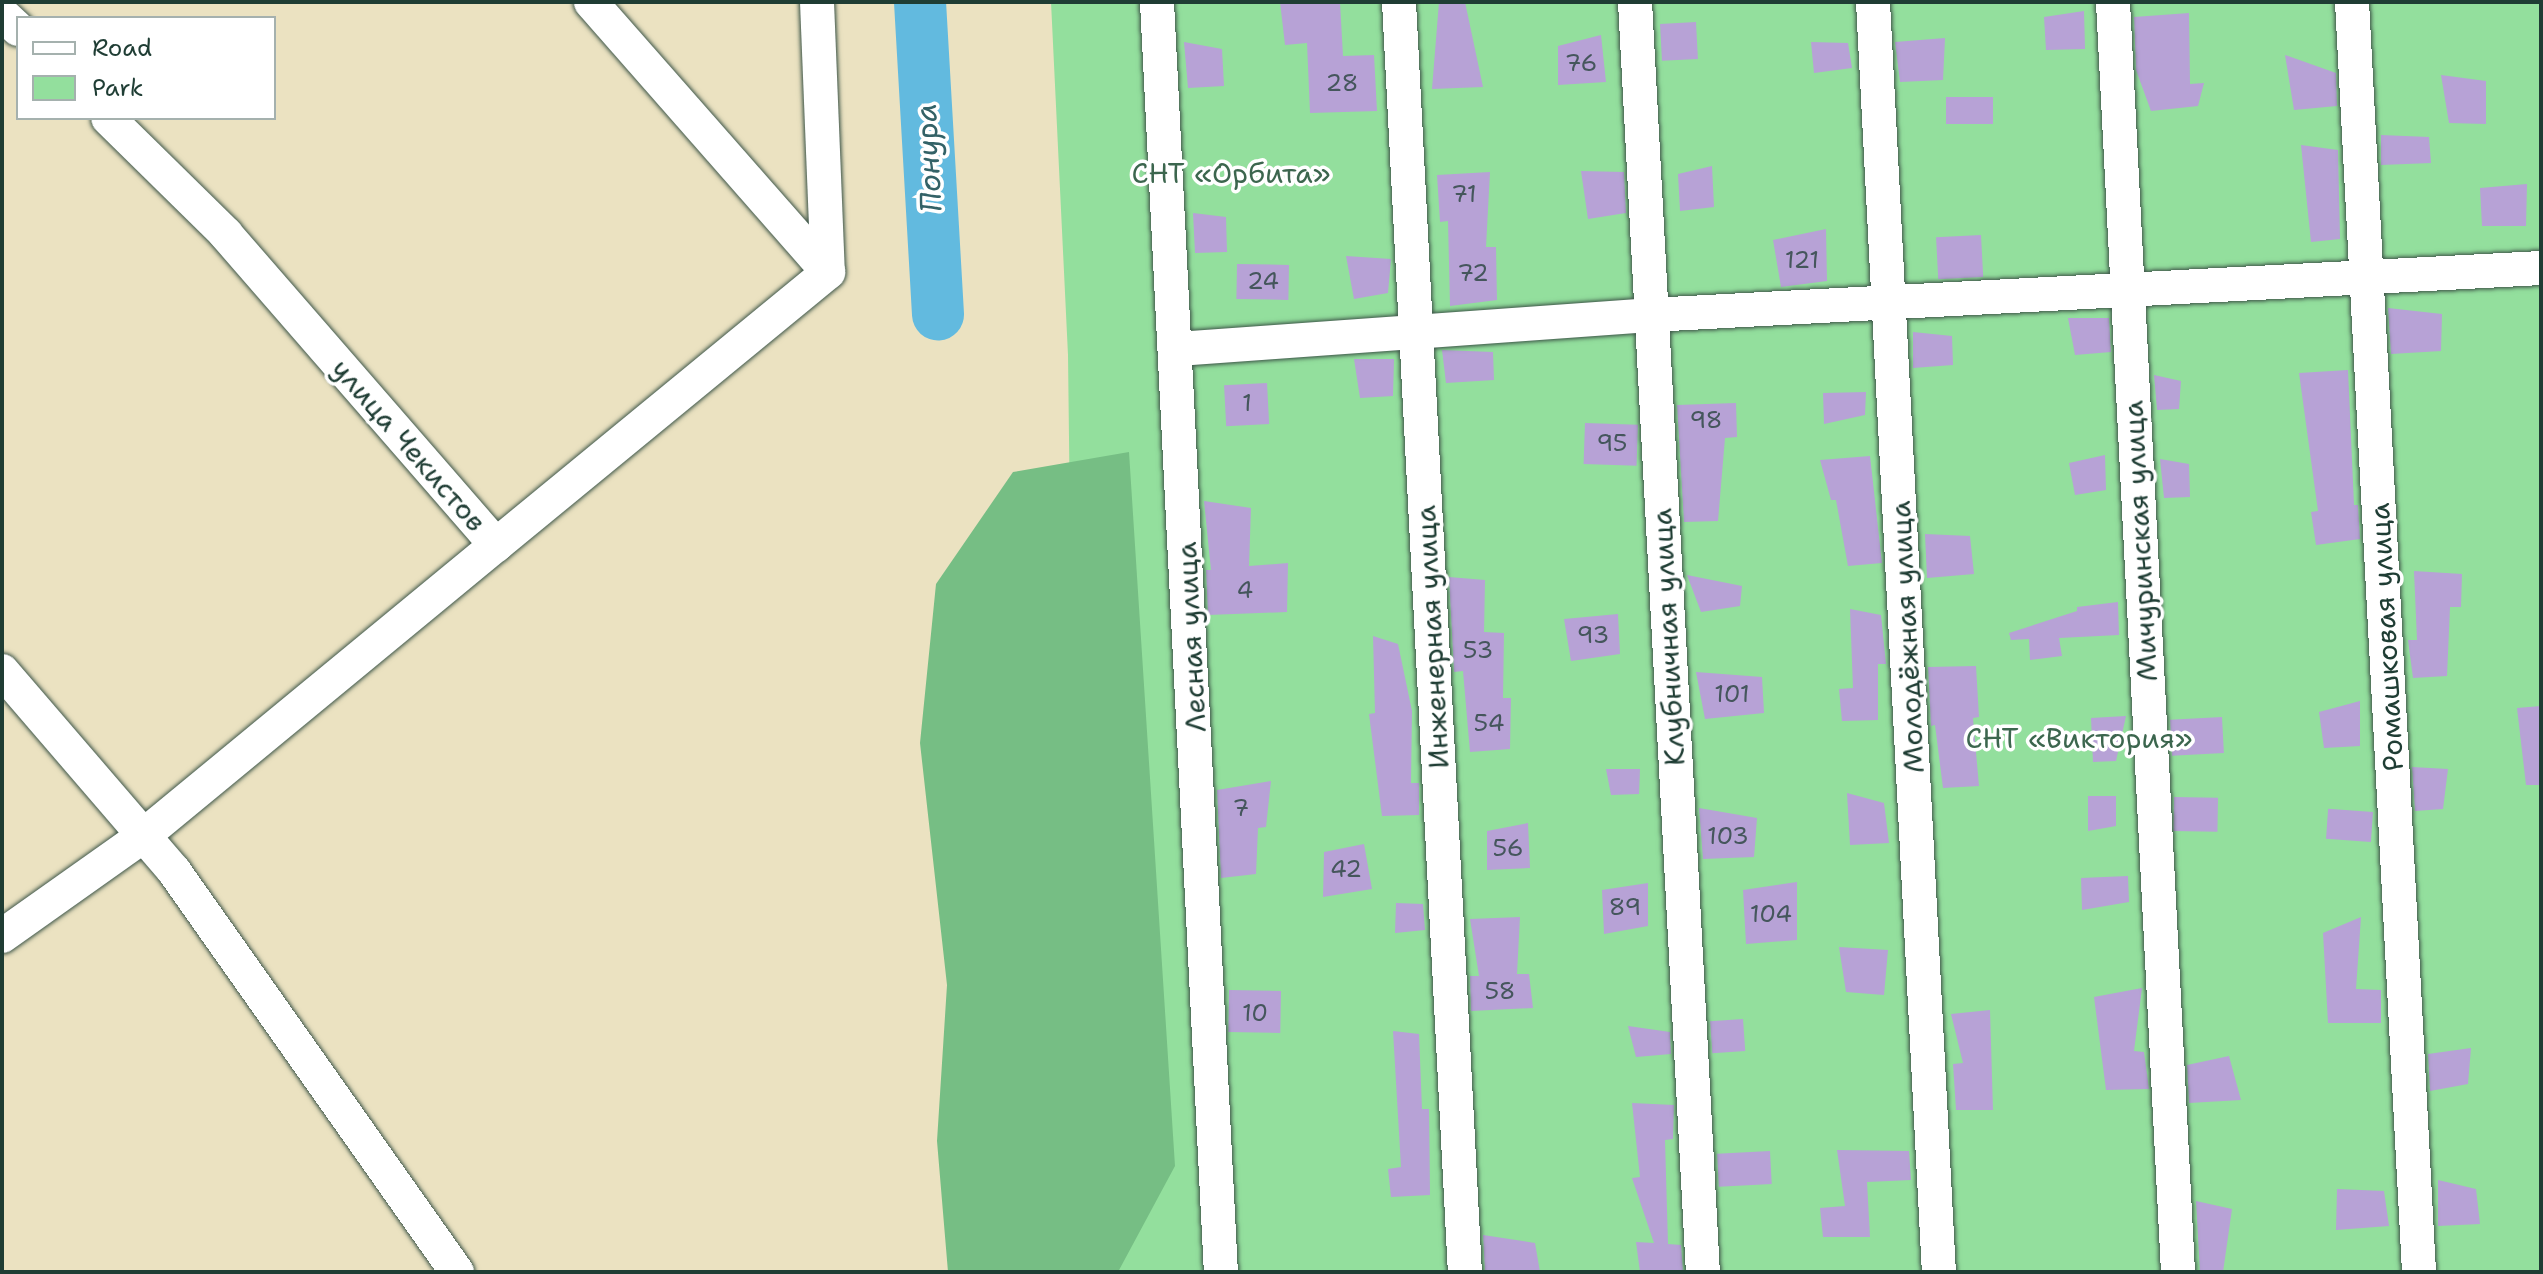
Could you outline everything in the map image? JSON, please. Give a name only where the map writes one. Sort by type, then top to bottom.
[{"type":"street","points":[[591,2],[700,121],[828,272]]},
{"type":"street","points":[[817,2],[828,272]]},
{"type":"street","name":"Лесная улица","points":[[1157,2],[1177,349],[1221,1272]]},
{"type":"street","name":"Инженерная улица","points":[[1399,2],[1465,1272]]},
{"type":"street","name":"Клубничная улица","points":[[1635,2],[1703,1272]]},
{"type":"street","name":"Молодёжная улица","points":[[1873,2],[1939,1272]]},
{"type":"street","name":"Мичуринская улица","points":[[2113,2],[2178,1272]]},
{"type":"street","name":"Ромашковая улица","points":[[2352,2],[2419,1272]]},
{"type":"street","name":"улица Чекистов","points":[[2,936],[143,836],[496,545],[226,234],[110,120]]},
{"type":"street","points":[[1177,349],[1650,315],[1890,305],[2366,275],[2541,268]]},
{"type":"street","points":[[496,545],[828,272]]},
{"type":"street","points":[[2,671],[174,871],[457,1272]]},
{"type":"green space","name":"СНТ «Виктория»","points":[[1051,2],[2541,2],[2541,1272],[1079,1272],[1068,355]]},
{"type":"green space","points":[[1129,452],[1175,1166],[1118,1272],[948,1272],[937,1141],[947,985],[920,743],[936,584],[1013,472]]},
{"type":"building","points":[[1280,2],[1340,2],[1343,56],[1374,55],[1377,111],[1310,113],[1307,43],[1285,45]]},
{"type":"building","points":[[1439,2],[1465,2],[1483,87],[1432,89]]},
{"type":"building","points":[[2084,11],[2085,49],[2046,50],[2044,17]]},
{"type":"building","points":[[2189,13],[2190,84],[2204,83],[2198,106],[2151,111],[2136,70],[2134,17]]},
{"type":"building","points":[[1696,22],[1698,59],[1662,61],[1660,24]]},
{"type":"building","points":[[1601,35],[1606,82],[1558,85],[1558,46]]},
{"type":"building","points":[[1945,38],[1943,80],[1900,82],[1895,42]]},
{"type":"building","points":[[1184,42],[1222,49],[1224,86],[1188,88]]},
{"type":"building","points":[[1811,42],[1848,43],[1852,68],[1814,73]]},
{"type":"building","points":[[2285,55],[2336,73],[2337,106],[2294,110]]},
{"type":"building","points":[[2441,75],[2486,81],[2486,124],[2449,123]]},
{"type":"building","points":[[1946,97],[1993,97],[1993,124],[1946,124]]},
{"type":"building","points":[[2381,135],[2429,137],[2431,163],[2381,165]]},
{"type":"building","points":[[2301,145],[2338,150],[2340,239],[2311,242]]},
{"type":"building","points":[[1712,166],[1714,207],[1680,211],[1678,174]]},
{"type":"building","points":[[1581,171],[1624,172],[1626,213],[1588,219]]},
{"type":"building","points":[[1490,172],[1486,247],[1496,247],[1497,300],[1450,306],[1448,221],[1440,222],[1437,175]]},
{"type":"building","points":[[2527,184],[2526,226],[2482,226],[2480,188]]},
{"type":"building","points":[[1193,213],[1226,217],[1227,252],[1195,253]]},
{"type":"building","points":[[1826,229],[1827,281],[1781,287],[1773,240]]},
{"type":"building","points":[[1981,235],[1983,277],[1938,279],[1936,237]]},
{"type":"building","points":[[1346,256],[1391,259],[1388,293],[1354,299]]},
{"type":"building","points":[[1237,264],[1289,265],[1288,300],[1236,299]]},
{"type":"building","points":[[2388,308],[2442,314],[2441,351],[2391,354]]},
{"type":"building","points":[[2068,318],[2109,318],[2111,352],[2075,355]]},
{"type":"building","points":[[1913,332],[1952,336],[1953,365],[1913,368]]},
{"type":"building","points":[[1442,350],[1493,352],[1494,380],[1446,383]]},
{"type":"building","points":[[1354,359],[1394,359],[1393,396],[1360,398]]},
{"type":"building","points":[[2348,370],[2354,505],[2358,505],[2360,539],[2316,545],[2311,512],[2318,511],[2299,373]]},
{"type":"building","points":[[2154,375],[2181,381],[2179,409],[2157,410]]},
{"type":"building","points":[[1267,383],[1269,424],[1226,426],[1224,385]]},
{"type":"building","points":[[1866,392],[1865,415],[1824,424],[1823,393]]},
{"type":"building","points":[[1736,403],[1737,437],[1725,438],[1718,521],[1684,522],[1677,405]]},
{"type":"building","points":[[1585,423],[1638,425],[1637,466],[1584,464]]},
{"type":"building","points":[[2105,455],[2106,490],[2075,495],[2069,463]]},
{"type":"building","points":[[1870,456],[1882,563],[1848,566],[1836,500],[1831,500],[1820,460]]},
{"type":"building","points":[[2160,459],[2189,464],[2190,497],[2164,498]]},
{"type":"building","points":[[1204,501],[1251,508],[1249,566],[1288,563],[1287,612],[1208,615],[1206,570],[1211,570]]},
{"type":"building","points":[[1925,534],[1970,536],[1974,574],[1927,578]]},
{"type":"building","points":[[2414,571],[2462,574],[2461,607],[2450,607],[2447,676],[2413,678],[2408,640],[2417,640]]},
{"type":"building","points":[[1687,575],[1742,586],[1740,606],[1701,612]]},
{"type":"building","points":[[1449,577],[1485,580],[1484,632],[1504,633],[1503,698],[1511,698],[1510,749],[1470,752],[1463,671],[1454,672]]},
{"type":"building","points":[[2118,602],[2119,635],[2059,638],[2062,656],[2030,660],[2029,639],[2011,640],[2009,633],[2077,611],[2077,607]]},
{"type":"building","points":[[1850,609],[1881,615],[1886,664],[1878,664],[1878,720],[1842,721],[1839,689],[1853,688]]},
{"type":"building","points":[[1618,614],[1620,654],[1571,661],[1564,619]]},
{"type":"building","points":[[1373,636],[1398,644],[1412,711],[1411,783],[1419,783],[1419,815],[1382,816],[1369,714],[1375,713]]},
{"type":"building","points":[[1976,666],[1979,717],[1973,718],[1979,786],[1943,788],[1935,725],[1931,726],[1928,667]]},
{"type":"building","points":[[1696,672],[1762,677],[1764,713],[1705,719]]},
{"type":"building","points":[[2360,701],[2360,746],[2324,748],[2319,712]]},
{"type":"building","points":[[2541,706],[2541,785],[2526,785],[2517,708]]},
{"type":"building","points":[[2126,716],[2116,761],[2093,762],[2091,718]]},
{"type":"building","points":[[2222,717],[2224,753],[2172,756],[2170,720]]},
{"type":"building","points":[[2412,767],[2448,769],[2443,809],[2415,811]]},
{"type":"building","points":[[1606,769],[1640,769],[1639,794],[1611,795]]},
{"type":"building","points":[[1271,781],[1266,827],[1258,828],[1256,874],[1221,878],[1217,790]]},
{"type":"building","points":[[1847,793],[1884,803],[1889,843],[1850,845]]},
{"type":"building","points":[[2088,796],[2116,796],[2116,826],[2088,831]]},
{"type":"building","points":[[2174,797],[2218,798],[2217,832],[2173,831]]},
{"type":"building","points":[[1699,808],[1757,818],[1754,857],[1703,859]]},
{"type":"building","points":[[2328,809],[2373,812],[2371,842],[2326,839]]},
{"type":"building","points":[[1528,823],[1530,868],[1487,870],[1487,831]]},
{"type":"building","points":[[1364,844],[1372,889],[1323,897],[1324,852]]},
{"type":"building","points":[[2128,876],[2129,902],[2082,910],[2081,878]]},
{"type":"building","points":[[1797,882],[1797,940],[1746,944],[1743,890]]},
{"type":"building","points":[[1648,883],[1648,926],[1604,934],[1602,890]]},
{"type":"building","points":[[1396,903],[1423,904],[1425,930],[1395,933]]},
{"type":"building","points":[[1520,917],[1517,974],[1529,974],[1533,1008],[1471,1011],[1470,976],[1479,976],[1470,919]]},
{"type":"building","points":[[2361,917],[2356,989],[2381,990],[2381,1023],[2328,1023],[2323,933]]},
{"type":"building","points":[[1839,947],[1888,950],[1884,995],[1846,992]]},
{"type":"building","points":[[2142,988],[2134,1051],[2144,1052],[2149,1089],[2106,1090],[2094,997]]},
{"type":"building","points":[[1229,990],[1281,991],[1280,1033],[1228,1032]]},
{"type":"building","points":[[1990,1010],[1993,1110],[1956,1110],[1953,1064],[1963,1063],[1951,1014]]},
{"type":"building","points":[[1743,1019],[1745,1051],[1712,1053],[1710,1021]]},
{"type":"building","points":[[1628,1026],[1670,1032],[1671,1054],[1636,1057]]},
{"type":"building","points":[[1393,1031],[1419,1034],[1422,1109],[1429,1109],[1430,1195],[1391,1197],[1388,1169],[1401,1167]]},
{"type":"building","points":[[2471,1048],[2468,1084],[2430,1091],[2428,1054]]},
{"type":"building","points":[[2229,1056],[2241,1100],[2189,1103],[2187,1065]]},
{"type":"building","points":[[1632,1103],[1674,1105],[1673,1139],[1665,1140],[1668,1244],[1681,1245],[1683,1270],[1640,1272],[1636,1242],[1654,1243],[1632,1178],[1640,1177]]},
{"type":"building","points":[[1837,1150],[1909,1151],[1911,1180],[1867,1182],[1870,1237],[1823,1237],[1820,1208],[1845,1206]]},
{"type":"building","points":[[1770,1151],[1772,1184],[1719,1187],[1717,1154]]},
{"type":"building","points":[[2438,1180],[2476,1189],[2480,1224],[2438,1226]]},
{"type":"building","points":[[2337,1189],[2384,1191],[2389,1226],[2336,1230]]},
{"type":"building","points":[[2196,1201],[2232,1209],[2223,1272],[2200,1272]]},
{"type":"building","points":[[1483,1235],[1535,1243],[1540,1272],[1485,1272]]},
{"type":"waterway","name":"Понура","points":[[920,2],[938,314]]},
{"type":"park label","name":"СНТ «Орбита»","points":[[1231,173]]}]
